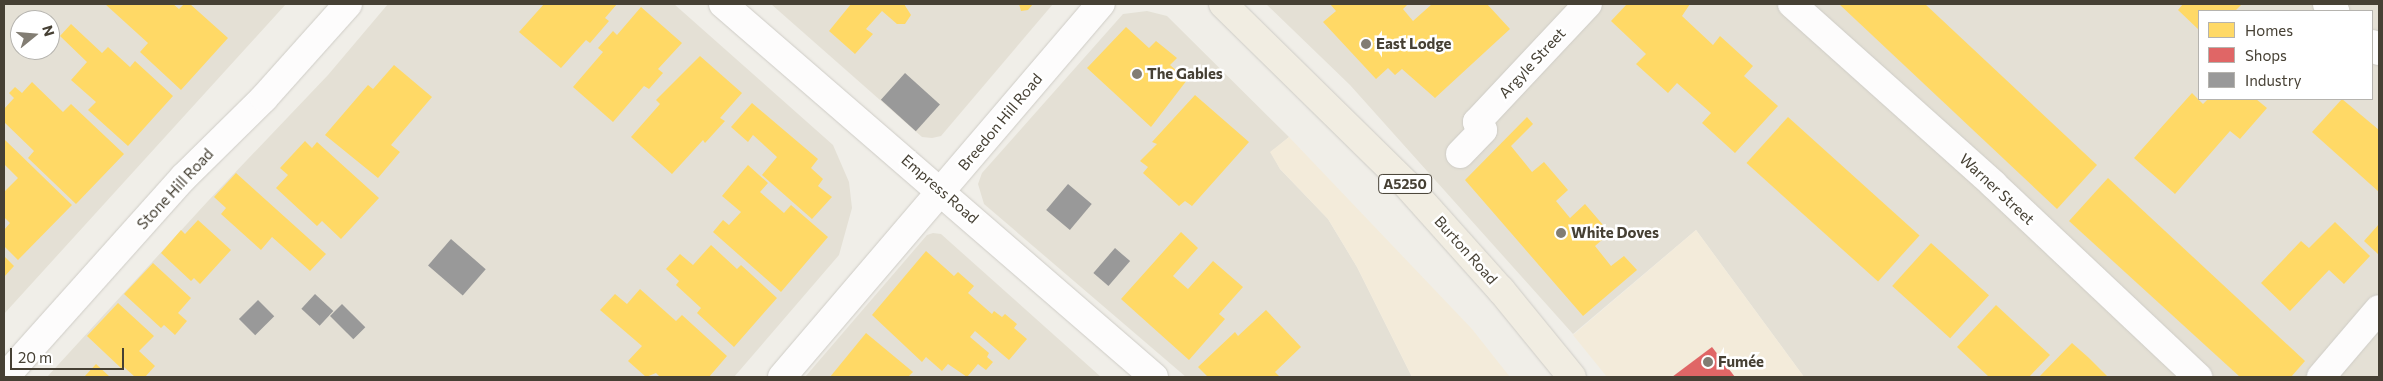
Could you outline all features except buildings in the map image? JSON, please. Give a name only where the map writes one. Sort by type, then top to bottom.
[{"type":"main road","name":"Burton Road","points":[[1223,4],[1407,185],[1501,290],[1572,377]]},
{"type":"street","name":"Stone Hill Road","points":[[7,369],[184,177],[264,98],[348,4]]},
{"type":"street","name":"Empress Road","points":[[723,4],[942,190],[1154,377]]},
{"type":"street","name":"Breedon Hill Road","points":[[782,377],[1101,4]]},
{"type":"street","name":"Argyle Street","points":[[1460,154],[1483,130],[1477,122],[1588,4]]},
{"type":"street","name":"Warner Street","points":[[1792,4],[1985,178],[2198,377]]},
{"type":"street","points":[[2321,377],[2379,309]]},
{"type":"shaded area","points":[[4,4],[286,4],[4,314]]},
{"type":"shaded area","points":[[388,4],[674,4],[833,145],[849,182],[852,208],[839,255],[734,377],[47,377],[208,201],[328,75]]},
{"type":"shaded area","points":[[771,4],[1053,4],[941,136],[932,138],[922,137]]},
{"type":"shaded area","points":[[1266,4],[2379,4],[2379,377],[1804,377],[1696,230],[1573,334],[1350,85]]},
{"type":"shaded area","points":[[1147,11],[1167,16],[1289,137],[1271,152],[1280,169],[1328,219],[1357,267],[1412,377],[1186,377],[984,204],[978,184],[982,173],[1123,14]]},
{"type":"shaded area","points":[[1289,137],[1472,329],[1510,377],[1412,377],[1357,267],[1328,219],[1280,169],[1270,152]]},
{"type":"shaded area","points":[[1696,230],[1804,377],[1607,377],[1573,335]]},
{"type":"shaded area","points":[[933,233],[941,234],[1101,377],[805,377],[927,235]]},
{"type":"place","name":"East Lodge","points":[[1366,44]]},
{"type":"place","name":"The Gables","points":[[1137,74]]},
{"type":"place","name":"White Doves","points":[[1561,233]]},
{"type":"place","name":"Fumée","points":[[1708,362]]}]
